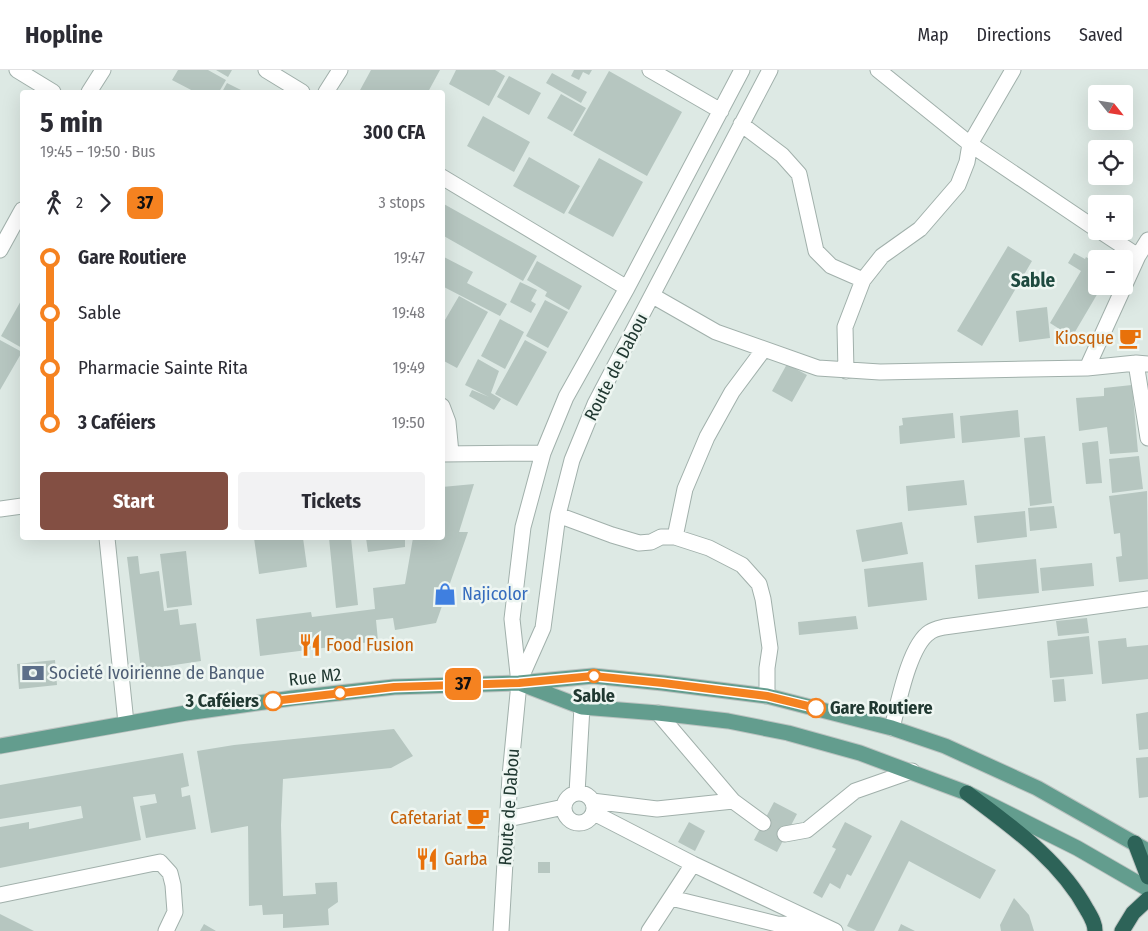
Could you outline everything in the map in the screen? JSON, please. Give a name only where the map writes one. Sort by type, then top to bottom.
[{"type":"highway","points":[[967,793],[1022,834],[1049,860],[1079,896],[1095,925],[1095,931]]},
{"type":"highway","points":[[1134,843],[1148,877]]},
{"type":"highway","points":[[1122,931],[1133,913],[1148,899]]},
{"type":"main road","name":"Rue M2","points":[[0,746],[126,723],[293,698],[394,687],[519,683],[593,676],[767,696],[892,728],[945,746],[1037,788],[1148,851]]},
{"type":"main road","points":[[519,683],[582,707],[728,721],[788,734],[860,753],[967,793],[1076,848],[1148,889]]},
{"type":"street","points":[[17,70],[50,90]]},
{"type":"street","points":[[90,90],[103,70]]},
{"type":"street","points":[[266,70],[299,90]]},
{"type":"street","points":[[327,90],[340,70]]},
{"type":"street","points":[[650,70],[721,112]]},
{"type":"street","name":"Route de Dabou","points":[[501,931],[510,776],[519,683],[512,619],[523,527],[543,453],[566,396],[627,288],[742,70]]},
{"type":"street","name":"Route de Dabou","points":[[519,683],[543,628],[558,515],[572,460],[595,404],[770,70]]},
{"type":"street","points":[[878,70],[970,144],[1088,224]]},
{"type":"street","points":[[846,371],[845,327],[862,280],[882,256],[920,229],[958,185],[967,162],[970,144],[1013,70]]},
{"type":"street","points":[[741,124],[782,155],[799,174],[816,251],[831,266],[862,280]]},
{"type":"street","points":[[445,179],[627,288]]},
{"type":"street","points":[[0,250],[20,214]]},
{"type":"street","points":[[1114,240],[1138,256]]},
{"type":"street","points":[[1088,368],[1138,256],[1148,240]]},
{"type":"street","points":[[653,296],[716,332],[818,368],[880,372],[1088,368],[1142,364],[1148,438]]},
{"type":"street","points":[[675,537],[685,489],[707,437],[732,392],[764,349]]},
{"type":"street","points":[[445,414],[448,422],[447,453],[543,453]]},
{"type":"street","points":[[0,509],[20,506]]},
{"type":"street","points":[[558,515],[639,543],[651,542],[661,537],[675,537],[709,548],[742,564],[759,584],[763,599],[770,648],[767,668],[767,696]]},
{"type":"street","points":[[107,540],[126,723]]},
{"type":"street","points":[[892,728],[904,680],[917,647],[929,632],[944,627],[1148,599]]},
{"type":"street","points":[[577,793],[582,707]]},
{"type":"street","points":[[658,713],[733,801],[763,822]]},
{"type":"street","points":[[785,834],[808,830],[855,791],[912,771]]},
{"type":"street","points":[[593,806],[586,821],[574,822],[569,818],[564,807],[566,800],[571,795],[577,793],[589,796],[593,806],[693,864],[829,928]]},
{"type":"street","points":[[593,806],[657,809],[733,801]]},
{"type":"street","points":[[508,819],[564,807]]},
{"type":"street","points":[[0,895],[160,862],[170,873],[174,894],[175,912],[166,931]]},
{"type":"street","points":[[649,931],[693,864]]},
{"type":"street","points":[[670,898],[777,924],[829,928]]},
{"type":"street","points":[[761,920],[777,904]]},
{"type":"building","points":[[178,70],[208,70],[226,80],[220,90],[191,90],[172,80]]},
{"type":"building","points":[[216,70],[232,70],[228,77]]},
{"type":"building","points":[[371,70],[440,70],[429,90],[360,90]]},
{"type":"building","points":[[456,70],[495,70],[505,76],[489,106],[449,84]]},
{"type":"building","points":[[574,70],[592,70],[589,75],[583,72],[579,80],[571,76]]},
{"type":"building","points":[[609,71],[682,112],[647,176],[573,135]]},
{"type":"building","points":[[552,73],[587,92],[581,103],[546,83]]},
{"type":"building","points":[[509,76],[541,93],[529,115],[497,97]]},
{"type":"building","points":[[227,83],[241,90],[223,90]]},
{"type":"building","points":[[561,94],[586,108],[572,132],[547,118]]},
{"type":"building","points":[[483,116],[530,142],[514,172],[467,146]]},
{"type":"building","points":[[529,157],[580,186],[564,214],[513,186]]},
{"type":"building","points":[[599,158],[643,182],[613,237],[568,213]]},
{"type":"building","points":[[445,205],[537,256],[523,281],[445,237]]},
{"type":"building","points":[[1008,246],[1032,261],[982,346],[957,331]]},
{"type":"building","points":[[1074,253],[1085,259],[1086,257],[1088,258],[1088,295],[1097,295],[1072,337],[1050,323],[1081,271],[1068,263]]},
{"type":"building","points":[[445,258],[473,272],[467,283],[507,304],[500,316],[445,288]]},
{"type":"building","points":[[537,261],[582,286],[569,310],[545,296],[547,292],[527,280]]},
{"type":"building","points":[[520,282],[537,290],[531,301],[536,304],[531,313],[510,302]]},
{"type":"building","points":[[459,296],[488,312],[457,368],[445,362],[445,320]]},
{"type":"building","points":[[545,300],[568,312],[548,348],[526,336]]},
{"type":"building","points":[[20,303],[20,347],[1,336]]},
{"type":"building","points":[[1047,307],[1050,338],[1019,342],[1016,311]]},
{"type":"building","points":[[500,319],[524,332],[505,369],[481,356]]},
{"type":"building","points":[[0,340],[20,351],[20,355],[0,390]]},
{"type":"building","points":[[525,340],[547,352],[517,406],[495,394]]},
{"type":"building","points":[[478,359],[499,371],[491,393],[501,399],[494,410],[469,396],[472,390],[489,397],[465,385]]},
{"type":"building","points":[[787,364],[807,375],[792,402],[772,391]]},
{"type":"building","points":[[1132,385],[1138,452],[1110,454],[1107,427],[1079,431],[1076,398],[1104,396],[1104,388]]},
{"type":"building","points":[[1018,410],[1020,437],[962,443],[960,416]]},
{"type":"building","points":[[953,413],[955,438],[900,444],[899,426],[903,425],[902,418]]},
{"type":"building","points":[[1045,436],[1052,503],[1030,506],[1024,438]]},
{"type":"building","points":[[1098,441],[1102,483],[1086,484],[1082,443]]},
{"type":"building","points":[[1139,456],[1143,489],[1112,493],[1109,459]]},
{"type":"building","points":[[964,480],[967,505],[908,511],[906,486]]},
{"type":"building","points":[[474,484],[459,532],[468,532],[436,623],[395,630],[393,618],[376,620],[378,641],[260,656],[256,619],[311,612],[312,617],[375,609],[373,588],[405,584],[413,540],[445,540],[445,487]]},
{"type":"building","points":[[1147,491],[1148,579],[1119,582],[1116,557],[1122,556],[1120,533],[1114,534],[1109,496]]},
{"type":"building","points":[[1054,506],[1057,528],[1030,531],[1028,508]]},
{"type":"building","points":[[1025,511],[1027,537],[977,543],[974,516]]},
{"type":"building","points":[[902,522],[908,554],[862,562],[856,530]]},
{"type":"building","points":[[254,540],[303,540],[307,567],[259,574]]},
{"type":"building","points":[[329,540],[351,540],[358,605],[336,608]]},
{"type":"building","points":[[366,540],[405,540],[405,547],[368,552]]},
{"type":"building","points":[[186,551],[192,605],[167,608],[160,554]]},
{"type":"building","points":[[138,556],[140,574],[159,571],[164,611],[178,609],[180,625],[196,623],[201,661],[141,670],[127,557]]},
{"type":"building","points":[[1036,559],[1039,593],[978,599],[975,565]]},
{"type":"building","points":[[923,562],[927,600],[868,607],[864,569]]},
{"type":"building","points":[[1092,563],[1094,586],[1042,591],[1040,568]]},
{"type":"building","points":[[856,616],[858,629],[799,635],[798,622]]},
{"type":"building","points":[[1087,618],[1089,633],[1058,636],[1056,621]]},
{"type":"building","points":[[1089,636],[1093,674],[1050,678],[1047,641]]},
{"type":"building","points":[[1126,638],[1127,647],[1148,645],[1148,679],[1102,684],[1098,641]]},
{"type":"building","points":[[55,660],[57,685],[19,689],[17,664]]},
{"type":"building","points":[[1064,679],[1066,701],[1054,702],[1052,680]]},
{"type":"building","points":[[1148,712],[1148,749],[1139,750],[1136,714]]},
{"type":"building","points":[[394,729],[413,756],[391,768],[283,779],[281,825],[283,896],[316,894],[315,883],[337,882],[338,902],[328,909],[329,925],[283,928],[283,914],[263,915],[262,905],[249,906],[248,826],[211,833],[197,751],[234,745]]},
{"type":"building","points":[[183,753],[189,786],[181,788],[182,797],[190,795],[196,829],[146,838],[140,806],[157,803],[155,794],[133,797],[141,840],[0,868],[0,827],[29,822],[29,829],[83,818],[81,806],[0,819],[0,785]]},
{"type":"building","points":[[1148,757],[1148,797],[1139,798],[1136,758]]},
{"type":"building","points":[[774,802],[797,814],[777,852],[754,840]]},
{"type":"building","points":[[901,820],[996,870],[980,899],[909,861],[874,931],[857,931],[847,926]]},
{"type":"building","points":[[689,822],[705,831],[695,851],[678,842]]},
{"type":"building","points":[[845,822],[872,836],[851,876],[847,874],[840,889],[830,883],[822,898],[813,893],[836,849],[832,847]]},
{"type":"building","points":[[538,862],[550,862],[550,873],[538,873]]},
{"type":"building","points":[[1014,898],[1029,915],[1034,931],[1001,931],[1000,925]]},
{"type":"building","points":[[0,914],[34,931],[0,931]]},
{"type":"building","points":[[204,924],[216,931],[200,931]]},
{"type":"building","points":[[901,924],[915,931],[898,931]]},
{"type":"tunnel","points":[[763,823],[785,834]]},
{"type":"bus line","name":"37","points":[[273,701],[394,687],[519,683],[593,676],[767,696],[816,708]]},
{"type":"place","name":"Kiosque","points":[[1130,338]]},
{"type":"place","name":"Najicolor","points":[[445,594]]},
{"type":"place","name":"Food Fusion","points":[[310,645]]},
{"type":"place","name":"Societé Ivoirienne de Banque","points":[[33,673]]},
{"type":"place","name":"Sable","points":[[594,676]]},
{"type":"place","name":"3 Caféiers","points":[[273,701]]},
{"type":"place","name":"Gare Routiere","points":[[816,708]]},
{"type":"place","name":"Cafetariat","points":[[478,818]]},
{"type":"place","name":"Garba","points":[[427,859]]},
{"type":"district","name":"Sable","points":[[1033,280]]}]
